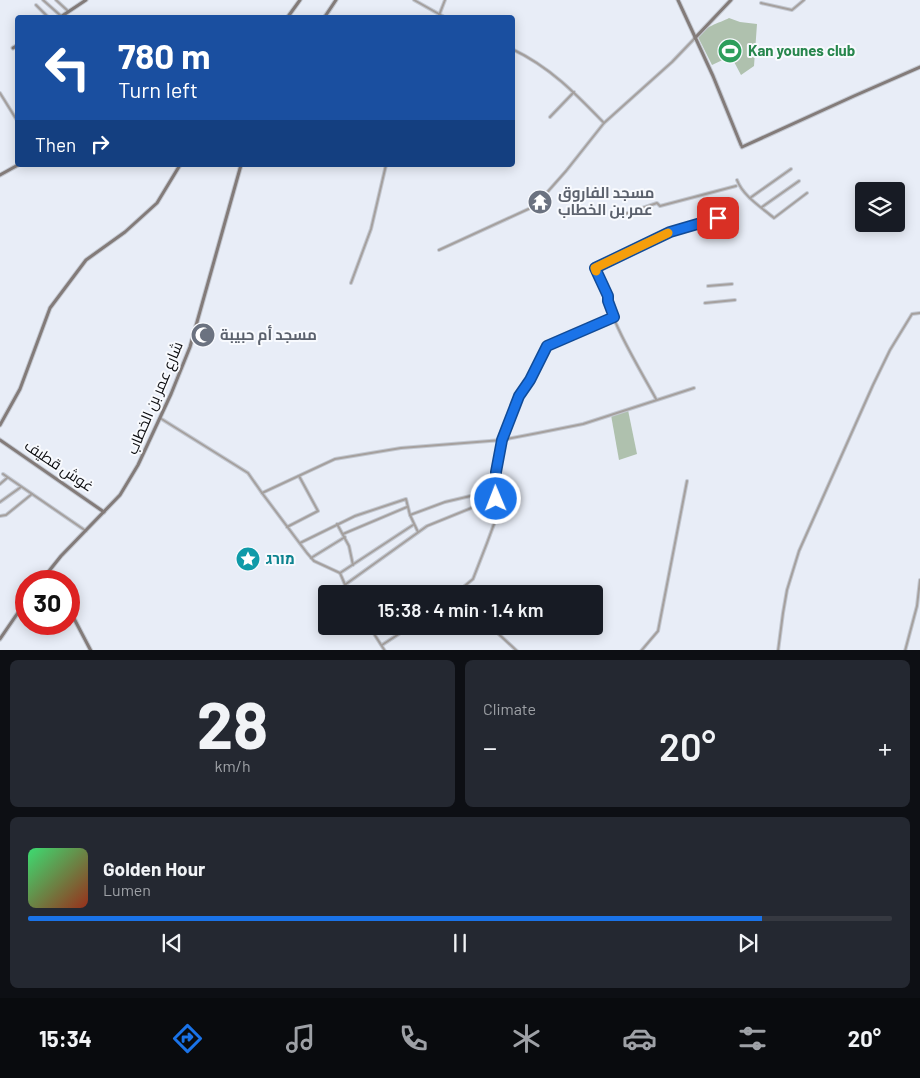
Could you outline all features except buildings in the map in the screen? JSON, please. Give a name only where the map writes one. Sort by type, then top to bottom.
[{"type":"street","points":[[43,0],[58,15]]},
{"type":"street","points":[[56,0],[68,12]]},
{"type":"street","points":[[289,15],[300,0]]},
{"type":"street","points":[[326,15],[336,0]]},
{"type":"street","points":[[414,0],[440,14],[445,0]]},
{"type":"street","points":[[678,0],[713,76],[742,146],[920,67]]},
{"type":"street","points":[[439,250],[535,206],[604,123],[672,62],[730,0]]},
{"type":"street","points":[[761,2],[792,10],[804,0]]},
{"type":"street","points":[[63,15],[83,1]]},
{"type":"street","points":[[36,5],[46,15]]},
{"type":"street","points":[[515,50],[534,60],[551,72],[574,92],[604,123]]},
{"type":"street","points":[[550,117],[574,92]]},
{"type":"street","points":[[0,93],[15,117]]},
{"type":"street","points":[[0,176],[15,167]]},
{"type":"street","points":[[0,425],[21,386],[50,308],[86,260],[117,238],[157,203],[179,167]]},
{"type":"street","name":"شارع عمر بن الخطاب","points":[[51,570],[120,495],[134,474],[190,347],[240,167]]},
{"type":"street","points":[[351,284],[371,229],[386,167]]},
{"type":"street","points":[[750,198],[790,169]]},
{"type":"street","points":[[737,180],[740,187],[750,198],[774,218],[807,193]]},
{"type":"street","points":[[762,208],[799,181]]},
{"type":"street","points":[[616,217],[657,203],[660,206],[736,186]]},
{"type":"street","points":[[656,399],[632,356],[595,268],[670,232],[730,215]]},
{"type":"street","points":[[708,286],[732,284]]},
{"type":"street","points":[[705,302],[735,300]]},
{"type":"street","points":[[778,650],[782,613],[799,551],[890,350],[912,314],[920,313]]},
{"type":"street","points":[[466,585],[473,579],[494,524],[496,472],[502,440],[519,396],[530,380],[547,346],[614,317]]},
{"type":"street","points":[[262,493],[334,459],[401,448],[502,440],[583,424],[694,388]]},
{"type":"street","points":[[160,418],[248,473],[311,558],[340,573],[346,584],[426,526],[496,498]]},
{"type":"street","name":"غوش قطيف","points":[[0,440],[104,512]]},
{"type":"street","points":[[3,474],[86,531]]},
{"type":"street","points":[[288,526],[318,511],[299,476]]},
{"type":"street","points":[[0,484],[8,477]]},
{"type":"street","points":[[640,650],[658,632],[686,481]]},
{"type":"street","points":[[0,502],[21,486]]},
{"type":"street","points":[[410,515],[445,502],[496,490]]},
{"type":"street","points":[[0,516],[6,515],[32,494]]},
{"type":"street","points":[[299,543],[337,524],[406,499],[413,524],[418,532]]},
{"type":"street","points":[[311,558],[344,536],[408,507]]},
{"type":"street","points":[[337,524],[349,546],[352,565]]},
{"type":"street","points":[[340,573],[413,524]]},
{"type":"street","points":[[905,650],[918,606],[920,580]]},
{"type":"street","points":[[0,639],[15,617]]},
{"type":"street","points":[[80,629],[91,650]]},
{"type":"street","points":[[375,635],[385,650]]},
{"type":"street","points":[[382,645],[397,635]]},
{"type":"street","points":[[500,635],[517,650]]},
{"type":"green space","name":"Kan younes club","points":[[729,18],[740,22],[757,24],[754,66],[741,75],[731,56],[712,65],[698,37],[707,28]]},
{"type":"green space","points":[[628,410],[637,454],[619,460],[611,415]]},
{"type":"slow traffic","points":[[596,271],[595,268],[668,233]]},
{"type":"place","name":"Kan younes club","points":[[730,51]]},
{"type":"place","name":"مسجد الفاروق عمر بن الخطاب","points":[[540,202]]},
{"type":"place","name":"مسجد أم حبيبة","points":[[203,335]]},
{"type":"place","name":"מורג","points":[[248,559]]},
{"type":"route","points":[[496,499],[496,472],[502,440],[519,396],[530,380],[547,346],[614,317],[608,296],[595,268],[670,232],[718,218]]}]
